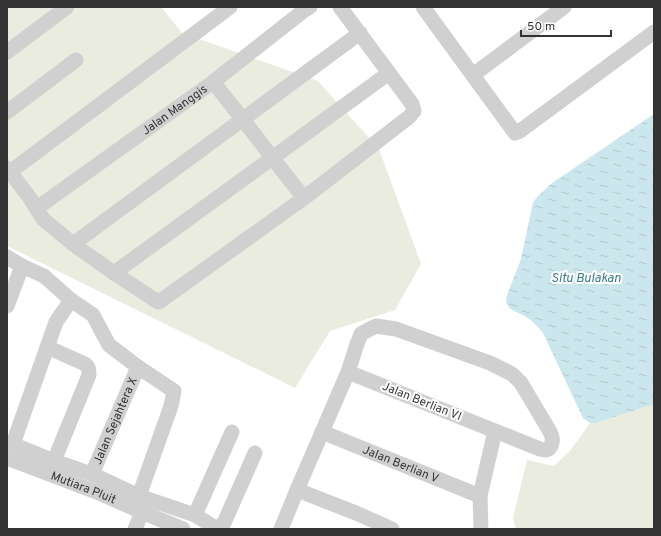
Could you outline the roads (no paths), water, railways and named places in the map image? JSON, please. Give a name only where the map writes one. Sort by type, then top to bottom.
[{"type":"street","points":[[7,52],[68,7]]},
{"type":"street","points":[[230,7],[8,170],[30,198],[43,219],[73,244],[159,302],[304,198],[409,117],[414,111],[412,104],[340,7]]},
{"type":"street","points":[[473,75],[564,7]]},
{"type":"street","name":"Jalan Manggis","points":[[37,208],[213,82],[302,9]]},
{"type":"street","points":[[431,10],[473,75],[515,133],[654,32]]},
{"type":"street","points":[[73,244],[360,34]]},
{"type":"street","points":[[7,112],[76,60]]},
{"type":"street","points":[[114,273],[389,73]]},
{"type":"street","points":[[213,82],[304,198]]},
{"type":"street","points":[[7,257],[44,276],[71,300],[94,316],[110,345],[174,391],[171,406],[139,496]]},
{"type":"street","points":[[7,306],[22,266]]},
{"type":"street","points":[[71,300],[56,322],[9,448],[92,474],[139,496],[195,515],[214,527],[219,527],[224,523],[255,453]]},
{"type":"street","name":"Jalan Berlian VI","points":[[376,326],[396,330],[490,363],[512,374],[521,383],[552,435],[553,441],[550,449],[540,449],[495,431],[348,372],[356,344],[361,334],[376,326]]},
{"type":"street","points":[[47,347],[85,364],[89,369],[89,375],[54,461]]},
{"type":"street","name":"Jalan Sejahtera X","points":[[92,474],[138,366]]},
{"type":"street","points":[[281,529],[348,372]]},
{"type":"street","points":[[481,529],[480,496],[495,431]]},
{"type":"street","points":[[195,515],[232,432]]},
{"type":"street","name":"Jalan Berlian V","points":[[322,432],[480,496]]},
{"type":"street","name":"Mutiara Pluit","points":[[9,448],[99,493],[183,529]]},
{"type":"street","points":[[297,490],[392,529]]},
{"type":"street","points":[[135,529],[142,512]]},
{"type":"water","name":"Situ Bulakan","points":[[654,114],[654,404],[596,423],[590,423],[583,418],[543,333],[531,320],[510,308],[506,302],[506,298],[521,259],[533,202],[552,183]]}]
